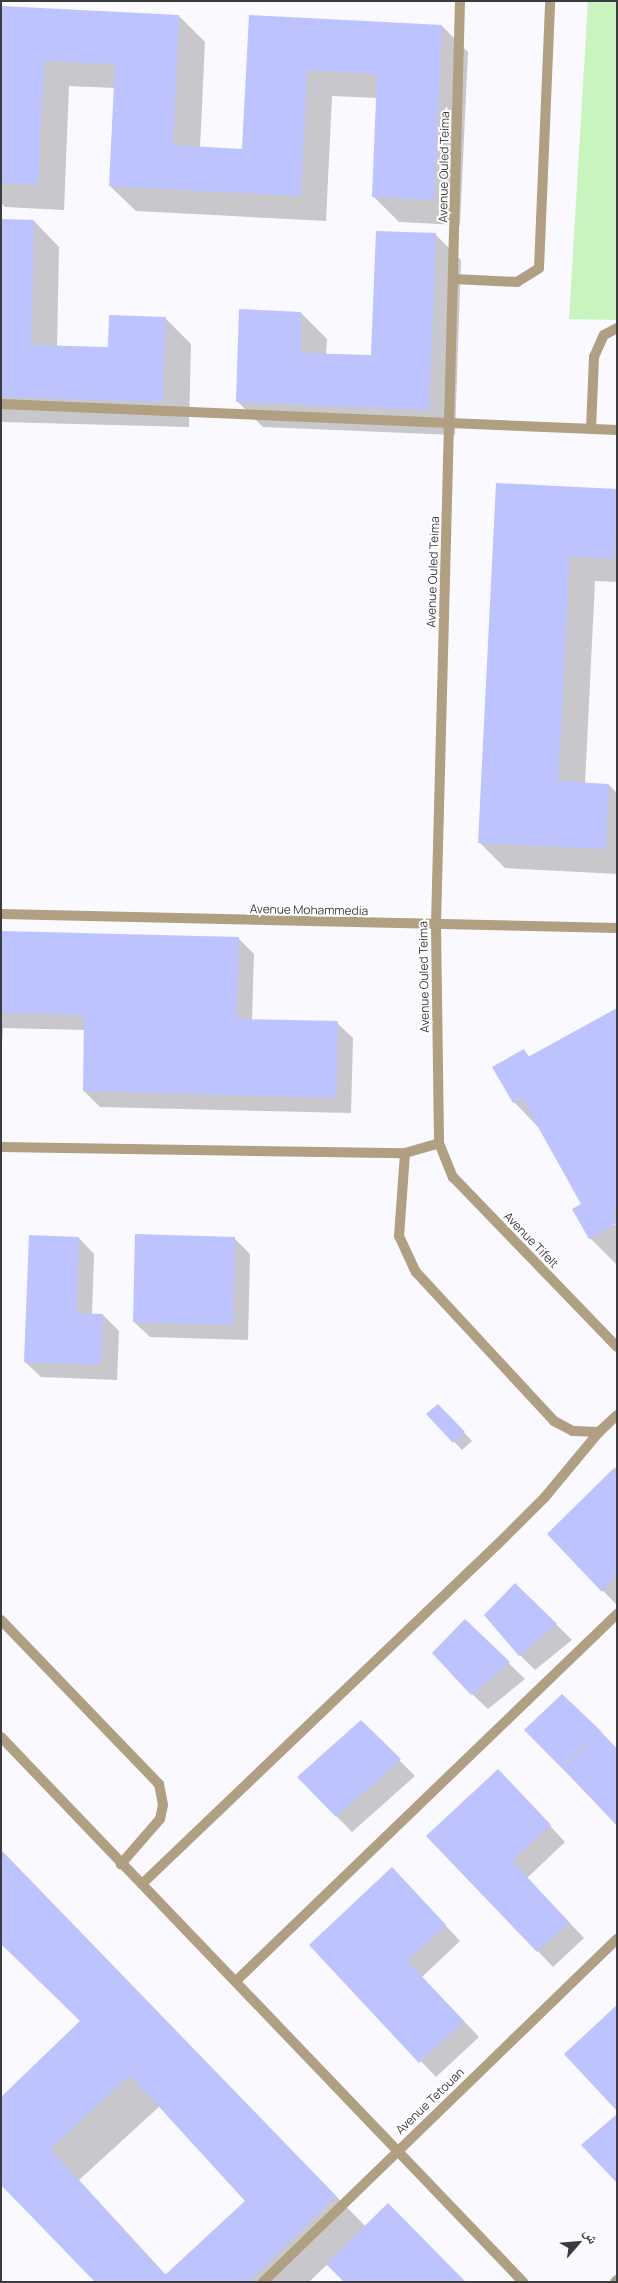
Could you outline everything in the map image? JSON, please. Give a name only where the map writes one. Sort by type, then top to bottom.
[{"type":"street","name":"Avenue Ouled Teima","points":[[439,1143],[436,925],[460,1]]},
{"type":"street","points":[[454,279],[517,282],[539,268],[550,1]]},
{"type":"street","points":[[591,429],[594,357],[604,335],[617,328]]},
{"type":"street","points":[[1,404],[617,430]]},
{"type":"street","name":"Avenue Mohammedia","points":[[1,914],[617,928]]},
{"type":"street","points":[[1,1147],[405,1153],[439,1143]]},
{"type":"street","name":"Avenue Tifelt","points":[[439,1143],[453,1177],[617,1347]]},
{"type":"street","points":[[405,1153],[400,1236],[408,1261],[546,1415],[573,1431],[598,1432]]},
{"type":"street","points":[[142,1884],[497,1545],[545,1497],[598,1432],[617,1415]]},
{"type":"street","points":[[237,1980],[617,1614]]},
{"type":"street","points":[[1,1620],[159,1784],[164,1805],[160,1819],[121,1864]]},
{"type":"street","points":[[1,1737],[121,1864],[237,1980],[523,2282]]},
{"type":"street","name":"Avenue Tetouan","points":[[263,2282],[397,2150],[617,1939]]},
{"type":"green space","points":[[588,1],[617,1],[617,320],[569,319]]},
{"type":"building","points":[[1,6],[179,15],[173,145],[242,149],[249,15],[442,25],[434,200],[372,197],[377,74],[307,70],[301,196],[109,186],[115,64],[44,61],[38,185],[1,183]]},
{"type":"building","points":[[1,219],[34,220],[31,345],[108,347],[109,315],[166,317],[163,402],[1,397]]},
{"type":"building","points":[[376,231],[436,233],[429,410],[236,402],[239,309],[301,312],[301,353],[371,355]]},
{"type":"building","points":[[496,483],[617,489],[614,559],[570,556],[558,781],[609,784],[606,849],[478,843]]},
{"type":"building","points":[[1,931],[239,937],[237,1019],[338,1021],[336,1098],[83,1091],[84,1015],[1,1013]]},
{"type":"building","points":[[617,1008],[617,1209],[613,1211],[617,1223],[589,1239],[572,1209],[581,1204],[522,1098],[513,1103],[492,1067],[524,1049],[528,1057]]},
{"type":"building","points":[[135,1234],[235,1237],[233,1325],[133,1322]]},
{"type":"building","points":[[29,1235],[79,1237],[77,1313],[103,1314],[101,1365],[24,1362]]},
{"type":"building","points":[[438,1404],[465,1432],[453,1443],[426,1414]]},
{"type":"building","points":[[615,1467],[617,1573],[602,1592],[547,1534]]},
{"type":"building","points":[[515,1583],[557,1624],[519,1656],[484,1615]]},
{"type":"building","points":[[465,1619],[510,1662],[471,1695],[432,1653]]},
{"type":"building","points":[[562,1694],[601,1731],[561,1767],[524,1730]]},
{"type":"building","points":[[361,1720],[401,1759],[336,1817],[297,1777]]},
{"type":"building","points":[[601,1732],[617,1749],[617,1826],[563,1768]]},
{"type":"building","points":[[498,1769],[551,1825],[512,1861],[569,1922],[537,1952],[426,1836]]},
{"type":"building","points":[[1,1850],[336,2196],[248,2282],[95,2282],[1,2185],[1,2097],[80,2021],[1,1944]],"holes":[[[130,2075],[245,2201],[165,2275],[50,2149]]]},
{"type":"building","points":[[392,1867],[446,1925],[407,1961],[464,2021],[419,2063],[309,1945]]},
{"type":"building","points":[[617,2005],[617,2111],[564,2054]]},
{"type":"building","points":[[617,2114],[617,2183],[581,2145]]},
{"type":"building","points":[[388,2203],[466,2282],[344,2282],[326,2264]]}]
